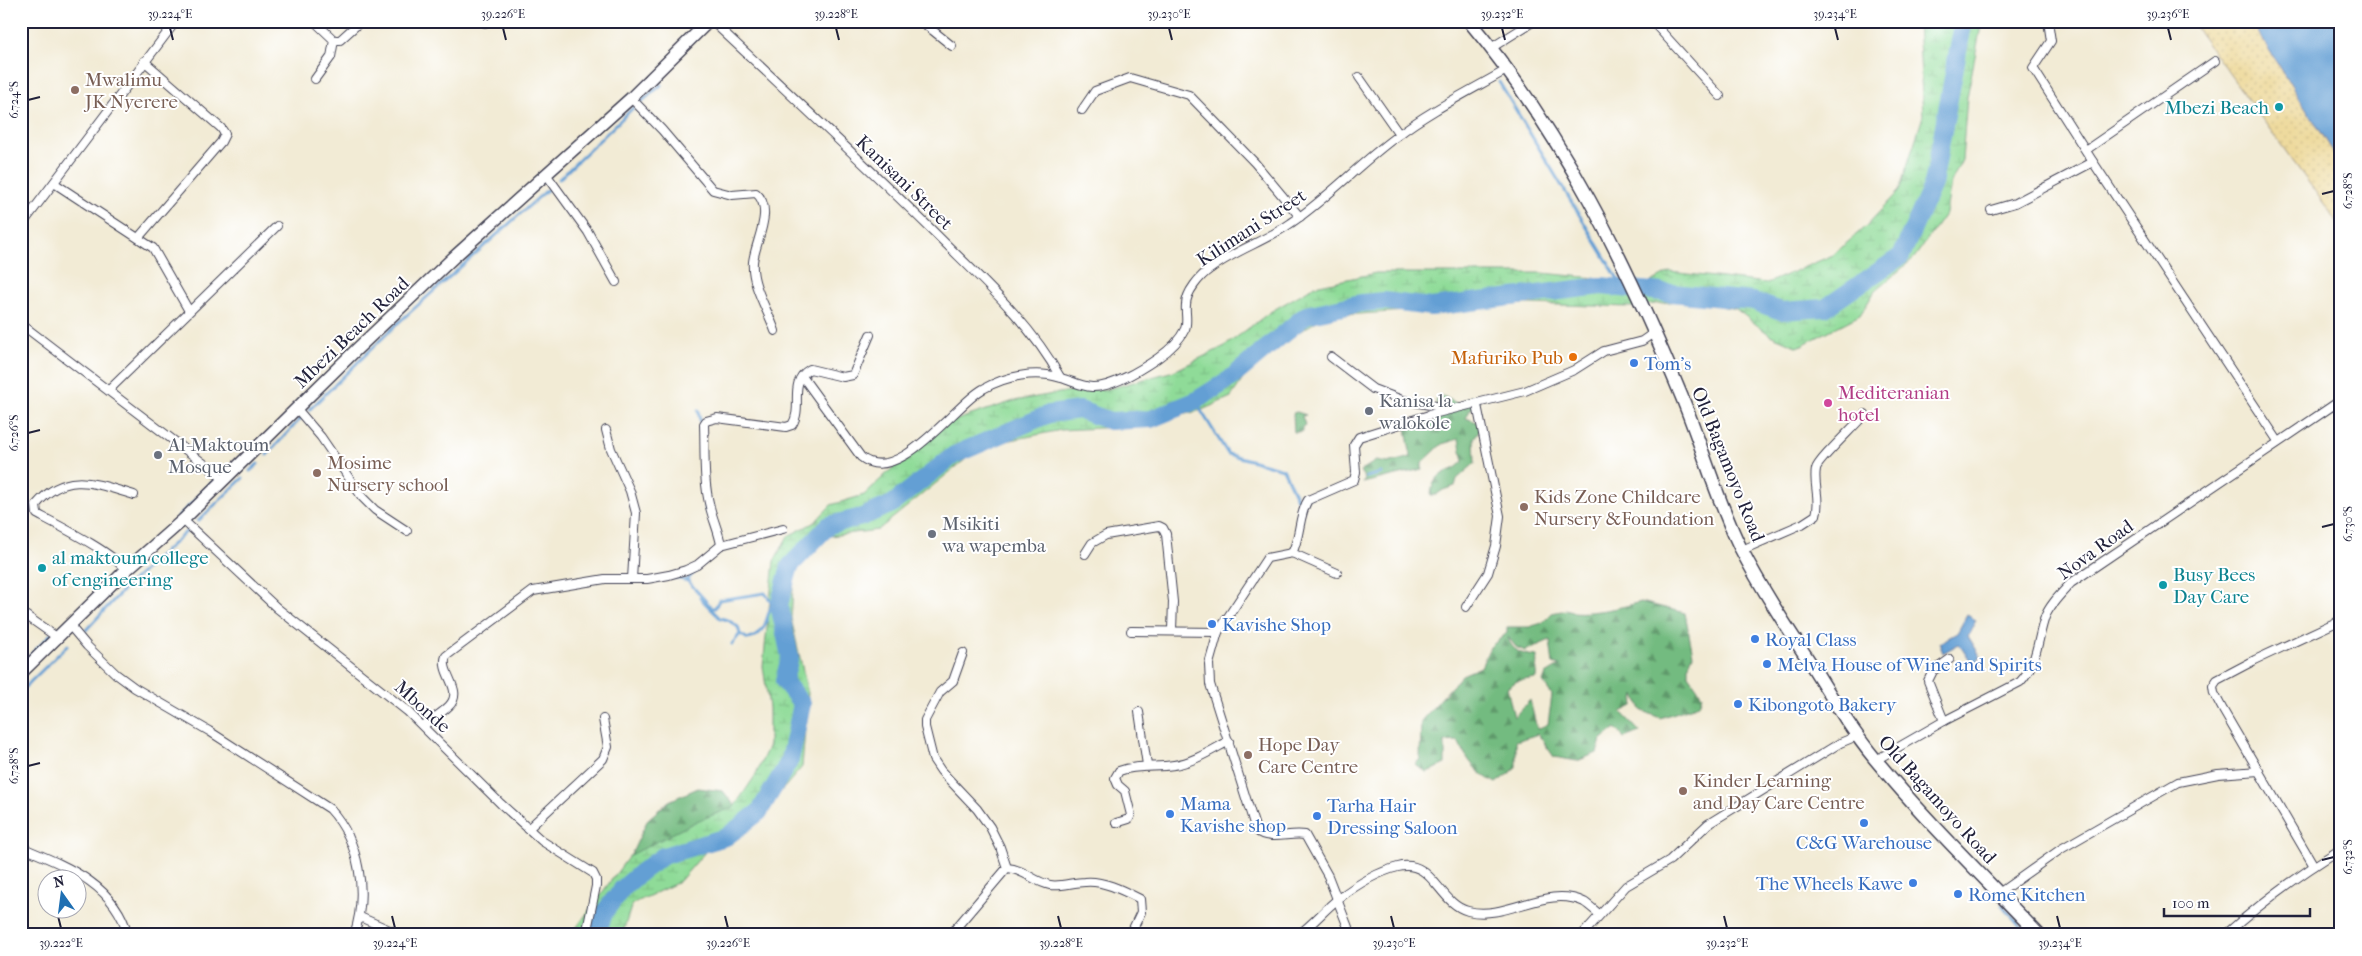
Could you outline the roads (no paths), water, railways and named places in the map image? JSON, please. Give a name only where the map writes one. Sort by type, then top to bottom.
[{"type":"main road","name":"Mbezi Beach Road","points":[[21,673],[71,627],[125,572],[183,520],[391,316],[631,98],[711,21]]},
{"type":"main road","name":"Old Bagamoyo Road","points":[[1469,21],[1508,69],[1577,176],[1645,309],[1697,433],[1724,513],[1771,602],[1857,736],[1876,760],[2039,935]]},
{"type":"street","points":[[21,226],[176,21]]},
{"type":"street","points":[[314,21],[334,40],[340,40],[361,21]]},
{"type":"street","name":"Kanisani Street","points":[[711,21],[895,194],[997,295],[1048,355],[1060,377]]},
{"type":"street","points":[[921,21],[952,46]]},
{"type":"street","points":[[1491,48],[1534,21]]},
{"type":"street","points":[[1652,21],[1720,96]]},
{"type":"street","points":[[2048,21],[2051,40],[2033,68],[2278,441]]},
{"type":"street","points":[[315,79],[330,57],[334,40]]},
{"type":"street","points":[[139,237],[221,142],[225,134],[221,128],[144,61]]},
{"type":"street","points":[[2086,150],[2215,62]]},
{"type":"street","name":"Kilimani Street","points":[[802,376],[861,457],[866,462],[880,463],[902,457],[915,450],[950,420],[964,403],[983,389],[1020,374],[1060,377],[1076,384],[1094,387],[1124,378],[1158,358],[1174,344],[1186,327],[1186,301],[1194,286],[1209,269],[1300,217],[1331,193],[1367,159],[1398,134],[1508,69]]},
{"type":"street","points":[[1359,77],[1398,134]]},
{"type":"street","points":[[1082,110],[1095,91],[1130,78],[1189,95],[1255,163],[1300,217]]},
{"type":"street","points":[[631,98],[662,130],[713,190],[732,195],[756,193],[763,199],[765,210],[753,260],[753,275],[775,331]]},
{"type":"street","points":[[1991,210],[2015,203],[2093,162]]},
{"type":"street","points":[[546,174],[588,232],[616,282]]},
{"type":"street","points":[[54,183],[139,237],[152,248],[189,311]]},
{"type":"street","points":[[109,390],[277,226]]},
{"type":"street","points":[[21,324],[224,479]]},
{"type":"street","points":[[1292,552],[1297,543],[1298,530],[1308,500],[1354,480],[1356,472],[1355,440],[1365,434],[1452,409],[1477,405],[1526,391],[1556,378],[1604,351],[1642,341],[1655,332]]},
{"type":"street","points":[[721,545],[719,531],[710,508],[707,487],[704,424],[709,419],[717,418],[786,427],[792,425],[796,420],[796,388],[802,376],[810,369],[844,377],[853,375],[870,335]]},
{"type":"street","points":[[1331,356],[1373,389],[1402,400],[1452,409]]},
{"type":"street","name":"Nova Road","points":[[1876,760],[1944,721],[2020,682],[2034,662],[2046,616],[2056,600],[2071,583],[2341,400]]},
{"type":"street","points":[[1466,607],[1488,572],[1496,546],[1500,516],[1477,405]]},
{"type":"street","points":[[297,409],[321,437],[362,497],[375,510],[408,531]]},
{"type":"street","points":[[1742,550],[1802,524],[1816,515],[1818,496],[1816,466],[1821,458],[1833,450],[1865,414]]},
{"type":"street","points":[[606,430],[611,449],[630,491],[636,513],[632,579]]},
{"type":"street","points":[[125,572],[124,567],[107,554],[37,514],[36,505],[45,494],[74,482],[87,482],[134,495]]},
{"type":"street","name":"Mbonde","points":[[183,520],[277,608],[424,726],[528,829],[550,846],[593,873],[596,879],[586,935]]},
{"type":"street","points":[[1085,554],[1092,543],[1106,534],[1159,526],[1163,528],[1166,534],[1173,602],[1172,630]]},
{"type":"street","points":[[424,726],[449,706],[454,697],[454,687],[444,662],[446,656],[527,595],[544,588],[605,579],[647,579],[686,570],[721,545],[783,529]]},
{"type":"street","points":[[1337,573],[1292,552],[1267,558],[1218,632],[1210,658],[1210,684],[1256,830],[1262,835],[1268,836],[1295,833],[1305,835],[1312,844],[1338,899],[1351,935]]},
{"type":"street","points":[[21,612],[58,638]]},
{"type":"street","points":[[2314,866],[2214,693],[2213,686],[2217,680],[2248,664],[2341,620]]},
{"type":"street","points":[[71,627],[99,657],[135,688],[209,731],[330,809],[339,819],[356,856],[362,885],[360,917],[354,935]]},
{"type":"street","points":[[1131,631],[1218,632]]},
{"type":"street","points":[[963,653],[953,681],[940,692],[925,720],[924,726],[933,759],[941,771],[990,827],[1007,868]]},
{"type":"street","points":[[1944,721],[1928,681],[1933,670],[1950,659]]},
{"type":"street","points":[[1139,712],[1147,765]]},
{"type":"street","points":[[528,829],[603,759],[608,747],[603,720]]},
{"type":"street","points":[[1582,935],[1598,914],[1626,886],[1670,860],[1708,824],[1834,747],[1857,736]]},
{"type":"street","points":[[1116,823],[1129,819],[1131,815],[1125,791],[1118,786],[1115,778],[1119,771],[1147,765],[1175,765],[1203,755],[1229,741]]},
{"type":"street","points":[[1999,892],[2061,849],[2178,782],[2218,774],[2259,771]]},
{"type":"street","points":[[21,847],[71,870],[105,892],[118,908],[128,935]]},
{"type":"street","points":[[2225,935],[2314,866],[2341,849]]},
{"type":"street","points":[[1298,935],[1338,899],[1376,875],[1399,866],[1414,866],[1427,873],[1450,900],[1467,911],[1491,912],[1558,896],[1584,902],[1598,914]]},
{"type":"street","points":[[957,935],[956,928],[1007,868]]},
{"type":"street","points":[[1007,868],[1025,873],[1044,884],[1052,886],[1086,881],[1107,885],[1140,899],[1141,912],[1130,935]]},
{"type":"street","points":[[360,917],[401,935]]},
{"type":"water","points":[[2251,21],[2341,21],[2341,164]]},
{"type":"water","points":[[1967,615],[1976,620],[1968,636],[1981,657],[1977,659],[1982,666],[1975,669],[1959,644],[1943,653],[1939,643],[1957,633]]},
{"type":"waterway","points":[[596,935],[605,911],[622,889],[641,872],[663,856],[726,837],[759,812],[790,760],[802,704],[784,681],[790,657],[779,605],[790,566],[829,525],[862,517],[892,504],[954,455],[1049,414],[1080,410],[1110,421],[1151,419],[1195,401],[1230,379],[1306,315],[1361,303],[1384,301],[1431,307],[1601,286],[1753,301],[1781,311],[1825,308],[1901,256],[1933,184],[1962,30],[1962,21]]},
{"type":"waterway","points":[[1499,82],[1624,289]]},
{"type":"waterway","points":[[641,102],[661,85]]},
{"type":"waterway","points":[[559,179],[634,107]]},
{"type":"waterway","points":[[310,409],[398,323],[548,189]]},
{"type":"waterway","points":[[1195,401],[1228,454],[1283,469],[1297,499],[1308,496]]},
{"type":"waterway","points":[[698,411],[701,425]]},
{"type":"waterway","points":[[267,455],[302,417]]},
{"type":"waterway","points":[[250,471],[258,464]]},
{"type":"waterway","points":[[1366,477],[1382,473]]},
{"type":"waterway","points":[[198,521],[243,478]]},
{"type":"waterway","points":[[178,517],[215,480]]},
{"type":"waterway","points":[[705,498],[706,511],[710,516]]},
{"type":"waterway","points":[[86,630],[124,589],[188,530]]},
{"type":"waterway","points":[[698,568],[687,580],[712,608],[715,608],[719,600],[765,593],[772,603]]},
{"type":"waterway","points":[[672,577],[688,581]]},
{"type":"waterway","points":[[732,644],[740,634],[748,639],[760,633],[766,623],[774,600],[784,587]]},
{"type":"waterway","points":[[700,598],[720,618],[728,620],[738,627],[740,634]]},
{"type":"waterway","points":[[23,663],[51,634]]},
{"type":"waterway","points":[[21,691],[68,645]]},
{"type":"waterway","points":[[2002,905],[2028,935]]},
{"type":"place","name":"Mwalimu JK Nyerere","points":[[75,90]]},
{"type":"place","name":"Mbezi Beach","points":[[2279,107]]},
{"type":"place","name":"Mafuriko Pub","points":[[1573,357]]},
{"type":"place","name":"Tom's","points":[[1634,363]]},
{"type":"place","name":"Mediteranian hotel","points":[[1828,403]]},
{"type":"place","name":"Kanisa la walokole","points":[[1369,411]]},
{"type":"place","name":"Al-Maktoum Mosque","points":[[158,455]]},
{"type":"place","name":"Mosime Nursery school","points":[[317,473]]},
{"type":"place","name":"Kids Zone Childcare Nursery &Foundation","points":[[1524,507]]},
{"type":"place","name":"Msikiti wa wapemba","points":[[932,534]]},
{"type":"place","name":"al maktoum college of engineering","points":[[42,568]]},
{"type":"place","name":"Busy Bees Day Care","points":[[2163,585]]},
{"type":"place","name":"Kavishe Shop","points":[[1212,624]]},
{"type":"place","name":"Royal Class","points":[[1755,639]]},
{"type":"place","name":"Melva House of Wine and Spirits","points":[[1767,664]]},
{"type":"place","name":"Kibongoto Bakery","points":[[1738,704]]},
{"type":"place","name":"Hope Day Care Centre","points":[[1248,755]]},
{"type":"place","name":"Kinder Learning and Day Care Centre","points":[[1683,791]]},
{"type":"place","name":"Mama Kavishe shop","points":[[1170,814]]},
{"type":"place","name":"Tarha Hair Dressing Saloon","points":[[1317,816]]},
{"type":"place","name":"C&G Warehouse","points":[[1864,823]]},
{"type":"place","name":"The Wheels Kawe","points":[[1913,883]]},
{"type":"place","name":"Rome Kitchen","points":[[1958,894]]}]
